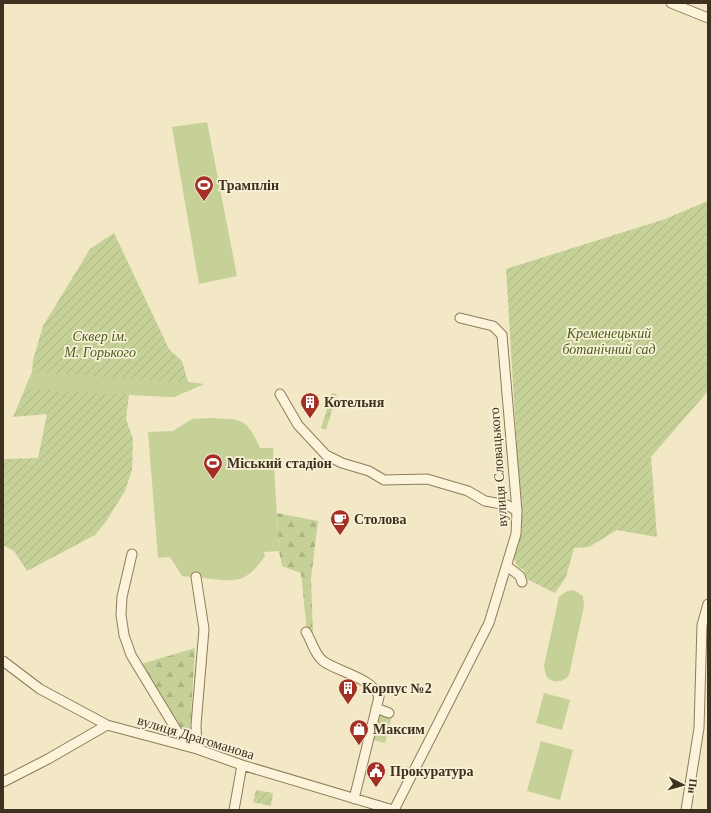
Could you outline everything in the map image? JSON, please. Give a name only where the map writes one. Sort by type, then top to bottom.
[{"type":"street","points":[[671,3],[708,18]]},
{"type":"street","name":"вулиця Словацького","points":[[394,810],[489,623],[516,534],[517,511],[502,335],[493,326],[460,318]]},
{"type":"street","points":[[280,394],[298,425],[326,455],[342,463],[369,471],[384,480],[427,479],[468,491],[485,501],[507,505],[517,511]]},
{"type":"street","points":[[132,554],[122,597],[121,615],[124,635],[132,655],[177,731],[197,749]]},
{"type":"street","points":[[507,566],[520,576],[522,582]]},
{"type":"street","points":[[196,577],[204,629],[196,725],[197,749]]},
{"type":"street","points":[[686,810],[699,728],[702,625],[708,604]]},
{"type":"street","points":[[306,632],[311,644],[322,661],[377,690],[379,697],[354,799]]},
{"type":"street","name":"вулиця Драгоманова","points":[[3,661],[40,689],[107,725],[197,749],[242,765],[394,810]]},
{"type":"street","points":[[376,708],[389,713]]},
{"type":"street","points":[[3,782],[48,759],[107,725]]},
{"type":"street","points":[[234,810],[242,765]]},
{"type":"green space","name":"Трамплін","points":[[207,122],[237,276],[199,284],[172,127]]},
{"type":"green space","name":"Кременецький ботанічний сад","points":[[708,201],[708,391],[651,457],[657,537],[617,530],[589,547],[574,548],[566,577],[555,593],[527,579],[524,570],[518,567],[514,559],[522,531],[506,269],[665,219]]},
{"type":"green space","name":"Сквер ім. М. Горького","points":[[114,233],[169,349],[182,361],[188,382],[204,384],[174,397],[129,395],[126,419],[133,439],[132,470],[125,491],[107,520],[95,535],[27,571],[14,551],[3,545],[3,464],[5,459],[38,458],[47,414],[13,417],[32,372],[33,360],[43,326],[90,249]]},
{"type":"green space","points":[[33,372],[204,384],[174,397],[25,389]]},
{"type":"green space","points":[[332,393],[337,394],[326,430],[321,428]]},
{"type":"green space","name":"Міський стадіон","points":[[192,419],[230,419],[242,422],[247,425],[260,448],[273,448],[279,551],[264,552],[265,556],[252,572],[239,579],[224,580],[182,576],[170,557],[158,558],[148,432],[173,431]]},
{"type":"green space","points":[[277,513],[318,521],[311,579],[313,635],[307,633],[301,573],[282,566],[279,551]]},
{"type":"green space","points":[[574,590],[583,596],[584,606],[569,675],[564,680],[558,682],[549,679],[546,676],[544,666],[559,597],[567,591]]},
{"type":"green space","points":[[195,648],[190,733],[183,733],[141,664]]},
{"type":"green space","points":[[544,693],[570,700],[562,730],[536,723]]},
{"type":"green space","points":[[377,712],[392,716],[385,743],[370,739]]},
{"type":"green space","points":[[541,741],[573,750],[560,800],[527,791]]},
{"type":"green space","points":[[256,790],[273,793],[271,806],[253,802]]},
{"type":"place","name":"Трамплін","points":[[204,202]]},
{"type":"place","name":"Котельня","points":[[310,419]]},
{"type":"place","name":"Міський стадіон","points":[[213,480]]},
{"type":"place","name":"Столова","points":[[340,536]]},
{"type":"place","name":"Корпус №2","points":[[348,705]]},
{"type":"place","name":"Максим","points":[[359,746]]},
{"type":"place","name":"Прокуратура","points":[[376,788]]}]
